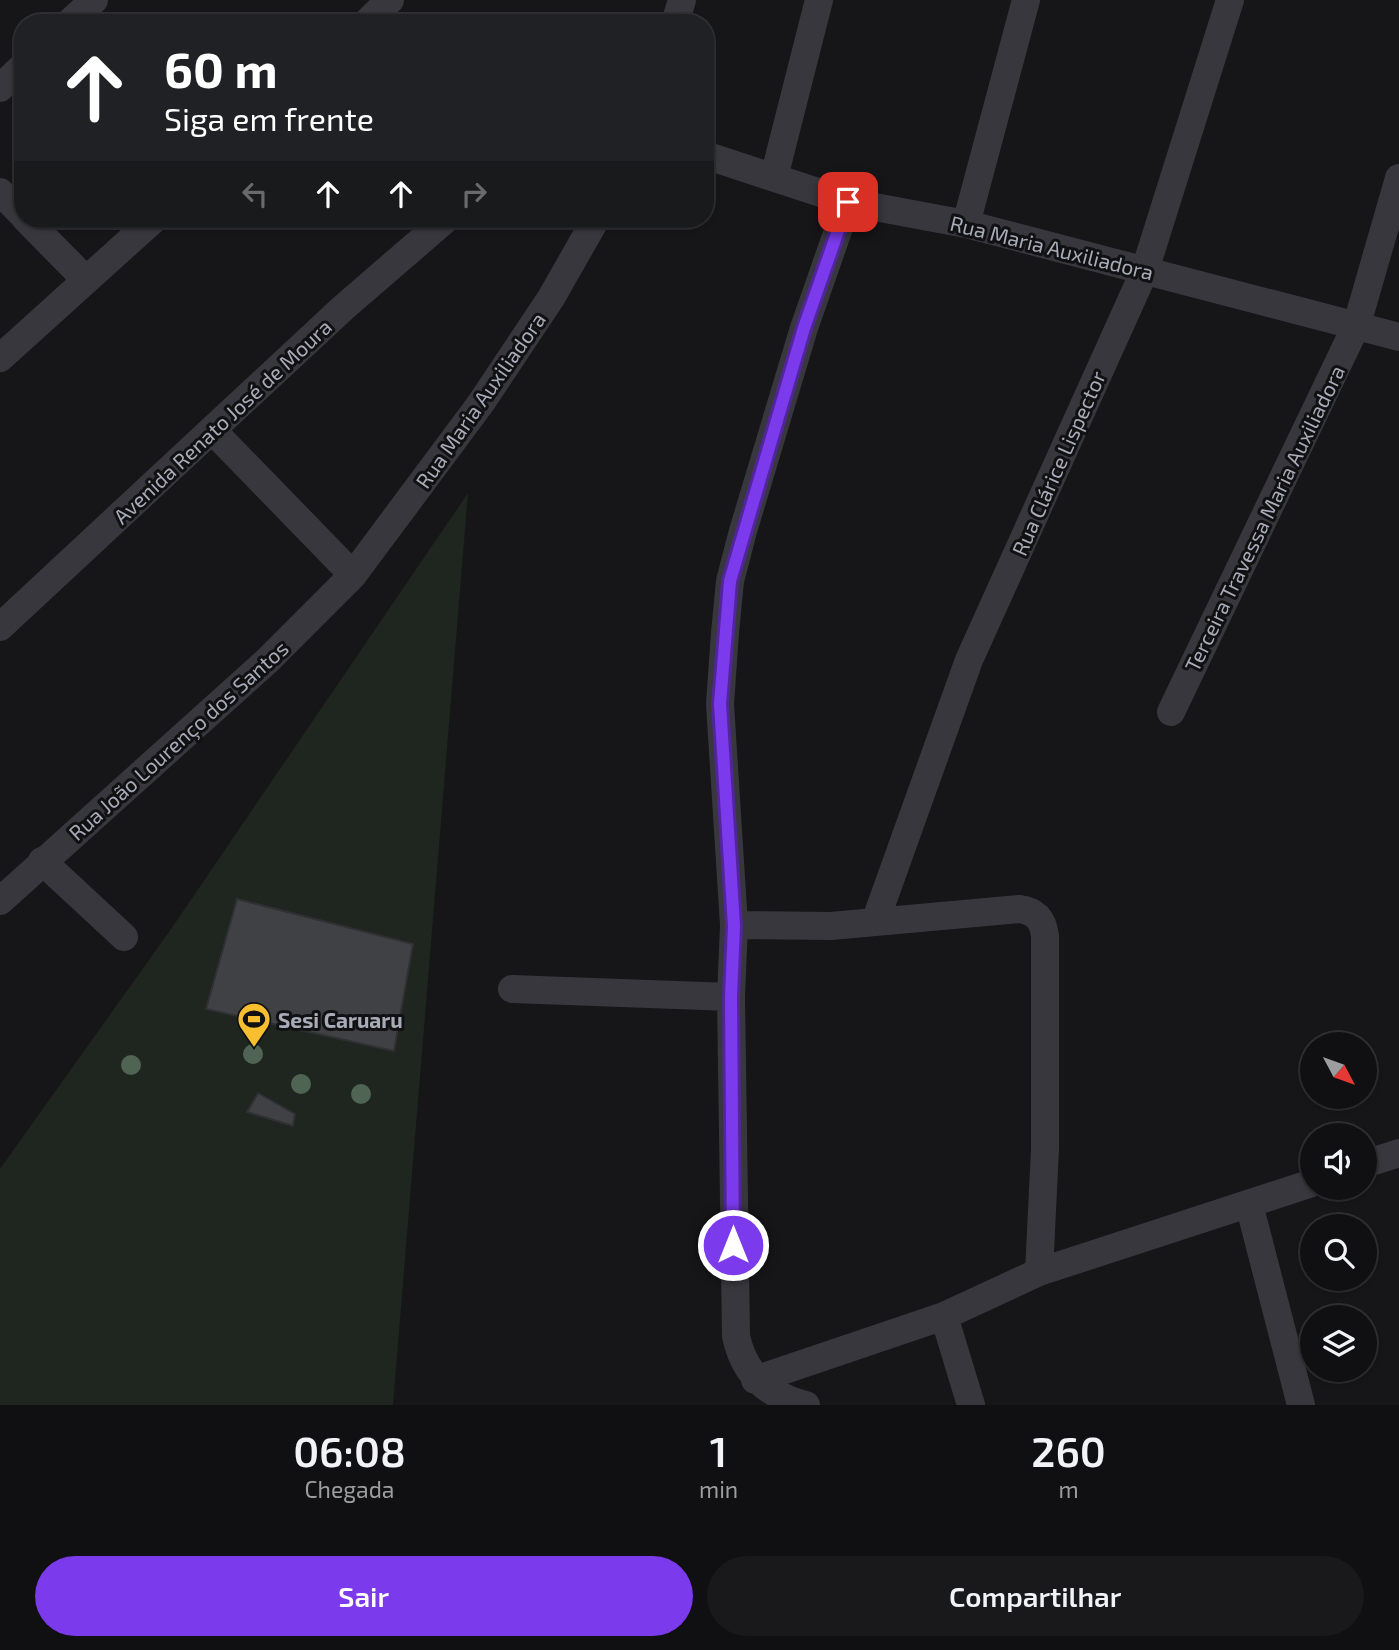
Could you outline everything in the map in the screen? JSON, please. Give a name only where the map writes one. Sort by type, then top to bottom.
[{"type":"street","points":[[79,14],[94,0]]},
{"type":"street","points":[[375,14],[390,0]]},
{"type":"street","points":[[774,177],[818,0]]},
{"type":"street","points":[[966,224],[1026,0]]},
{"type":"street","name":"Rua Clárice Lispector","points":[[875,922],[969,660],[1145,270],[1230,0]]},
{"type":"street","points":[[0,88],[14,75]]},
{"type":"street","name":"Rua Maria Auxiliadora","points":[[714,158],[848,202],[966,224],[1399,337]]},
{"type":"street","name":"Terceira Travessa Maria Auxiliadora","points":[[1171,712],[1357,324],[1399,178]]},
{"type":"street","points":[[0,192],[14,207]]},
{"type":"street","points":[[806,1405],[791,1401],[755,1380],[739,1350],[733,1300],[731,997],[734,926],[720,704],[730,581],[804,328],[848,202]]},
{"type":"street","points":[[35,228],[86,280]]},
{"type":"street","points":[[0,358],[144,228]]},
{"type":"street","name":"Avenida Renato José de Moura","points":[[0,627],[343,308],[436,228]]},
{"type":"street","name":"Rua Maria Auxiliadora","points":[[353,575],[481,403],[551,298],[591,228]]},
{"type":"street","points":[[213,431],[353,575]]},
{"type":"street","name":"Rua João Lourenço dos Santos","points":[[0,901],[267,661],[353,575]]},
{"type":"street","points":[[42,861],[124,937]]},
{"type":"street","points":[[734,926],[831,926],[1019,909],[1035,915],[1044,927],[1045,1149],[1039,1272]]},
{"type":"street","points":[[512,989],[731,997]]},
{"type":"street","points":[[1377,1160],[1399,1153]]},
{"type":"street","points":[[755,1380],[944,1316],[1039,1272],[1300,1186]]},
{"type":"street","points":[[1249,1205],[1301,1405]]},
{"type":"street","points":[[944,1316],[971,1405]]},
{"type":"shaded area","name":"Sesi Caruaru","points":[[468,493],[393,1405],[0,1405],[0,1169],[171,929]]},
{"type":"building","points":[[237,899],[413,944],[394,1051],[206,1009]]},
{"type":"building","points":[[258,1093],[295,1114],[293,1126],[247,1112]]},
{"type":"place","name":"Sesi Caruaru","points":[[254,1049]]},
{"type":"route","points":[[733,1245],[731,997],[734,926],[720,704],[730,581],[804,328],[848,202]]}]
